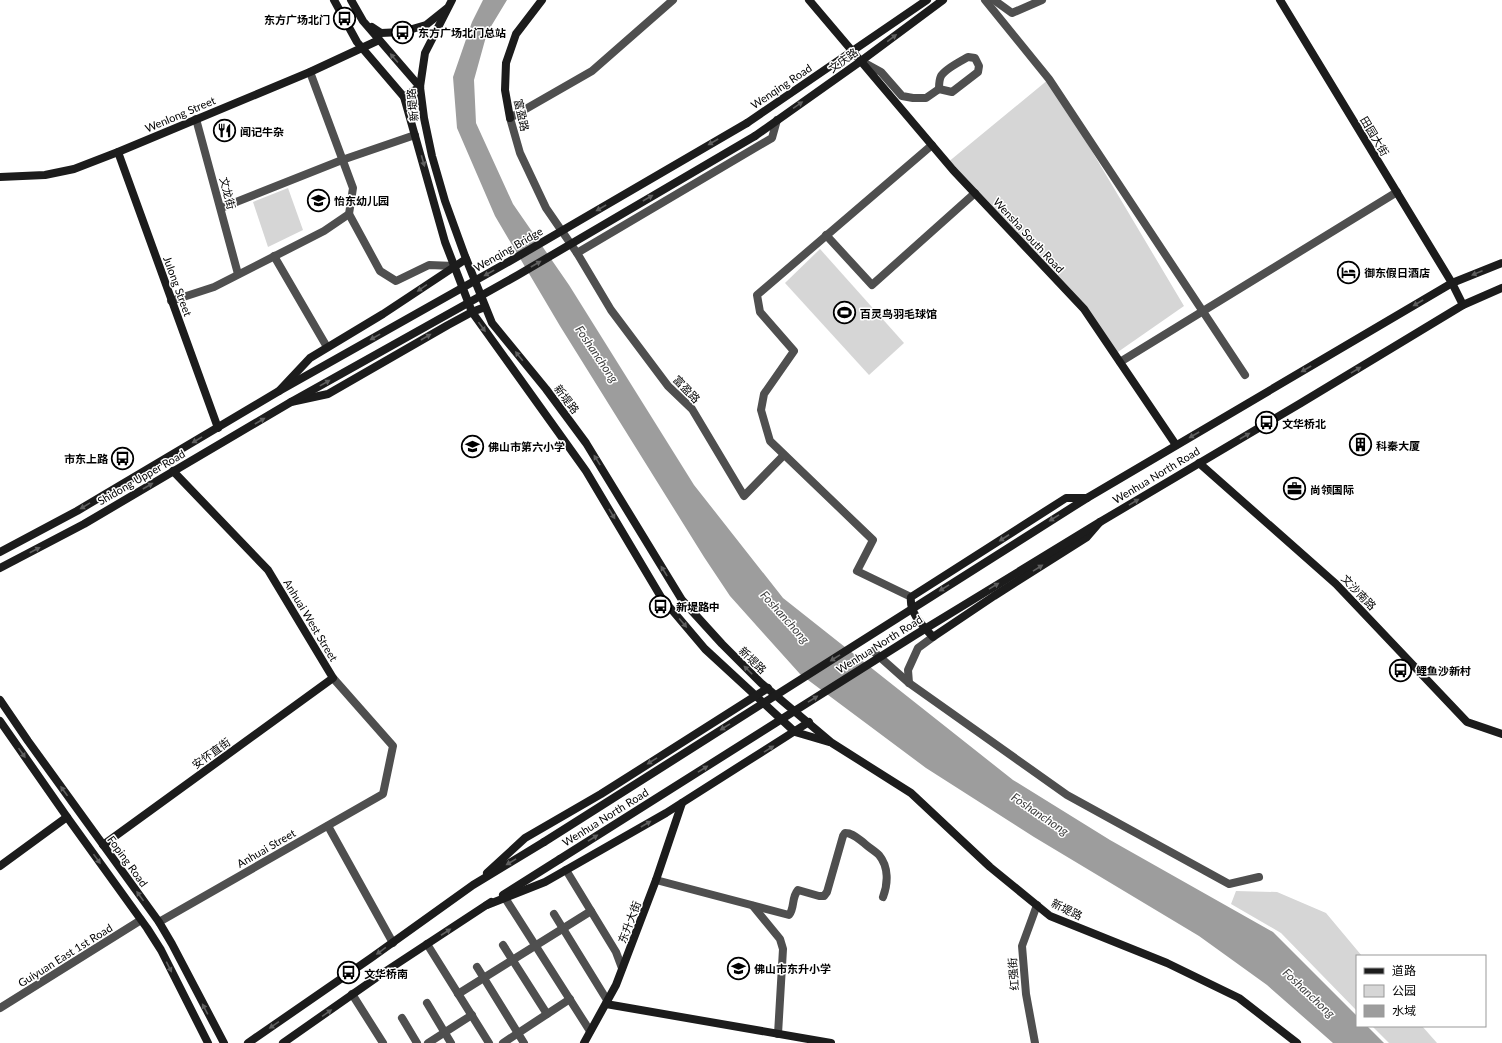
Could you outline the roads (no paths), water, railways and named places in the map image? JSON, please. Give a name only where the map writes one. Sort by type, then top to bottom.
[{"type":"main road","name":"新堤路","points":[[334,0],[357,42],[404,97],[445,242],[472,312],[586,471],[661,597],[705,650],[795,732],[832,743]]},
{"type":"main road","points":[[350,0],[363,22],[420,87],[404,97]]},
{"type":"main road","name":"富盈路","points":[[510,118],[505,90],[506,63],[516,34],[542,0]]},
{"type":"main road","name":"Wensha South Road","points":[[809,0],[932,145],[1084,309],[1176,445]]},
{"type":"main road","name":"Wenqing Road","points":[[747,123],[927,0]]},
{"type":"main road","name":"文庆路","points":[[291,402],[518,275],[754,136],[861,61],[943,0]]},
{"type":"main road","name":"田园大街","points":[[1280,0],[1452,283],[1463,305]]},
{"type":"main road","name":"新堤路","points":[[450,4],[425,53],[420,87],[424,118],[432,156],[445,201],[466,259],[492,323],[546,389],[586,443],[682,600],[722,644],[768,688],[832,743],[911,792],[990,867],[1050,916],[1167,964],[1239,998],[1297,1043]]},
{"type":"main road","points":[[363,22],[381,33],[402,32],[426,24],[450,4]]},
{"type":"main road","name":"Wenlong Street","points":[[0,177],[45,175],[74,169],[310,72],[379,40]]},
{"type":"main road","name":"Wenqing Bridge","points":[[279,391],[503,265],[747,123]]},
{"type":"main road","name":"Julong Street","points":[[118,152],[218,428]]},
{"type":"main road","points":[[279,391],[310,358],[383,314],[466,259]]},
{"type":"main road","name":"Wenhua North Road","points":[[473,885],[544,842],[1087,498],[1452,283],[1502,263]]},
{"type":"main road","name":"Wenhua North Road","points":[[283,1043],[352,994],[487,905],[915,635],[1100,522],[1301,404],[1463,305],[1502,288]]},
{"type":"main road","points":[[291,402],[328,394],[472,312],[485,307]]},
{"type":"main road","name":"Shidong Upper Road","points":[[0,552],[77,511],[279,391]]},
{"type":"main road","name":"Shidong Upper Road","points":[[0,568],[84,524],[291,402]]},
{"type":"main road","name":"文沙南路","points":[[1199,463],[1336,584],[1467,722],[1501,732]]},
{"type":"main road","name":"Anhuai West Street","points":[[174,471],[268,570],[333,678]]},
{"type":"main road","points":[[1087,498],[1066,498],[911,597],[910,605],[919,620],[933,637],[994,596],[1087,538],[1100,522]]},
{"type":"main road","name":"安怀直街","points":[[103,845],[333,678]]},
{"type":"main road","points":[[248,1043],[473,885],[525,838],[601,794],[768,688]]},
{"type":"main road","name":"Foping Road","points":[[0,700],[159,922],[224,1043]]},
{"type":"main road","points":[[0,720],[161,950],[208,1043]]},
{"type":"main road","points":[[487,905],[545,882],[682,803],[809,722]]},
{"type":"main road","name":"东升大街","points":[[584,1043],[607,1002],[622,968],[656,880],[682,803]]},
{"type":"main road","points":[[0,864],[67,817]]},
{"type":"main road","points":[[607,1002],[831,1043]]},
{"type":"street","points":[[510,118],[592,71],[673,0]]},
{"type":"street","points":[[984,0],[1049,79],[1245,375]]},
{"type":"street","points":[[994,0],[1012,13],[1042,0]]},
{"type":"street","points":[[861,61],[880,72],[902,96],[926,98],[939,89],[952,92],[978,72],[979,66],[975,58],[968,57],[942,75],[939,82],[939,89]]},
{"type":"street","points":[[310,72],[353,188],[349,214],[380,271],[396,281],[429,265],[454,266]]},
{"type":"street","name":"富盈路","points":[[510,118],[520,153],[546,208],[577,253],[611,310],[668,386],[692,409],[744,496],[784,455]]},
{"type":"street","name":"文龙街","points":[[196,119],[238,274]]},
{"type":"street","points":[[577,253],[772,138],[777,120]]},
{"type":"street","points":[[220,208],[342,160],[415,135]]},
{"type":"street","points":[[911,597],[857,571],[873,540],[770,441],[761,410],[764,394],[794,351],[760,312],[757,295],[932,145]]},
{"type":"street","points":[[1120,362],[1396,192]]},
{"type":"street","points":[[826,235],[872,285],[975,193]]},
{"type":"street","points":[[171,300],[214,286],[324,231],[349,214]]},
{"type":"street","points":[[274,256],[327,347]]},
{"type":"street","points":[[909,683],[908,670],[918,648],[933,637]]},
{"type":"street","points":[[873,651],[909,683],[1067,795],[1229,884],[1259,877]]},
{"type":"street","name":"Anhuai West Street","points":[[333,678],[393,746],[383,794]]},
{"type":"street","name":"Anhuai Street","points":[[159,922],[383,794]]},
{"type":"street","points":[[328,826],[392,943]]},
{"type":"street","points":[[656,880],[789,915],[792,912],[794,895],[798,890],[818,896],[824,896],[827,892],[845,833],[851,833],[879,855],[884,864],[887,876],[887,887],[883,897]]},
{"type":"street","points":[[566,870],[616,952],[622,968]]},
{"type":"street","points":[[505,898],[590,1031]]},
{"type":"street","name":"红强街","points":[[1035,1043],[1026,994],[1022,946],[1037,905]]},
{"type":"street","points":[[752,906],[780,939],[783,949],[778,1034]]},
{"type":"street","points":[[458,994],[591,911]]},
{"type":"street","points":[[554,914],[607,1002]]},
{"type":"street","name":"Guiyuan East 1st Road","points":[[0,1008],[141,920]]},
{"type":"street","points":[[427,944],[489,1043]]},
{"type":"street","points":[[503,945],[547,1014]]},
{"type":"street","points":[[477,967],[524,1043]]},
{"type":"street","points":[[352,994],[383,1043]]},
{"type":"street","points":[[503,1043],[570,998]]},
{"type":"street","points":[[427,1004],[451,1043]]},
{"type":"street","points":[[428,1043],[472,1015]]},
{"type":"street","points":[[402,1018],[418,1043]]},
{"type":"water","name":"Foshanchong","points":[[483,0],[507,0],[487,33],[474,80],[476,123],[513,204],[569,285],[694,485],[783,598],[1013,780],[1110,840],[1273,932],[1356,1015],[1356,1027],[1368,1027],[1384,1043],[1333,1043],[1267,985],[1199,936],[1034,837],[926,768],[800,674],[730,596],[704,557],[560,326],[495,216],[457,128],[453,77],[472,22]]},
{"type":"place","name":"东方广场北门","points":[[345,19]]},
{"type":"place","name":"东方广场北门总站","points":[[402,32]]},
{"type":"place","name":"闻记牛杂","points":[[225,131]]},
{"type":"place","name":"怡东幼儿园","points":[[319,200]]},
{"type":"place","name":"御东假日酒店","points":[[1349,272]]},
{"type":"place","name":"百灵鸟羽毛球馆","points":[[845,313]]},
{"type":"place","name":"文华桥北","points":[[1266,423]]},
{"type":"place","name":"科秦大厦","points":[[1360,445]]},
{"type":"place","name":"佛山市第六小学","points":[[472,446]]},
{"type":"place","name":"市东上路","points":[[123,458]]},
{"type":"place","name":"尚领国际","points":[[1295,489]]},
{"type":"place","name":"新堤路中","points":[[661,606]]},
{"type":"place","name":"鲤鱼沙新村","points":[[1401,670]]},
{"type":"place","name":"佛山市东升小学","points":[[738,968]]},
{"type":"place","name":"文华桥南","points":[[349,973]]}]
